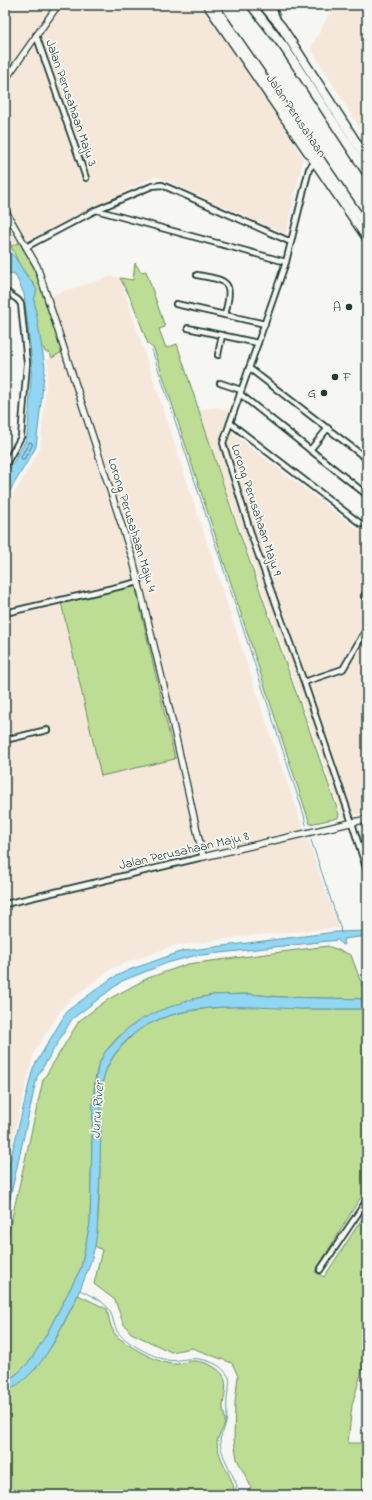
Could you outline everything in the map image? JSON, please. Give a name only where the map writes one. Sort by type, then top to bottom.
[{"type":"highway","points":[[251,5],[284,47],[367,173]]},
{"type":"highway","points":[[263,5],[281,26],[367,159]]},
{"type":"main road","name":"Jalan Perusahaan","points":[[208,5],[317,161],[350,202],[367,227]]},
{"type":"main road","name":"Jalan Perusahaan","points":[[214,5],[367,239]]},
{"type":"street","points":[[5,80],[58,5]]},
{"type":"street","points":[[272,5],[281,26]]},
{"type":"street","name":"Jalan Perusahaan Maju 3","points":[[36,36],[86,178]]},
{"type":"street","name":"Lorong Perusahaan Maju 9","points":[[317,161],[309,169],[286,262],[222,443],[252,540],[304,682],[367,871]]},
{"type":"street","points":[[26,247],[96,210],[152,186],[162,185],[291,242]]},
{"type":"street","name":"Lorong Perusahaan Maju 4","points":[[5,210],[37,266],[46,288],[139,582],[203,857]]},
{"type":"street","points":[[96,210],[286,262]]},
{"type":"street","points":[[197,275],[224,281],[229,286],[229,297],[225,315]]},
{"type":"street","points":[[5,291],[18,300],[21,304],[27,363],[21,437],[5,466]]},
{"type":"street","points":[[176,304],[265,324]]},
{"type":"street","points":[[188,328],[258,343]]},
{"type":"street","points":[[218,355],[222,335]]},
{"type":"street","points":[[249,368],[367,459]]},
{"type":"street","points":[[220,383],[240,392],[367,495]]},
{"type":"street","points":[[230,423],[361,524]]},
{"type":"street","points":[[310,450],[328,428]]},
{"type":"street","points":[[5,614],[139,582]]},
{"type":"street","points":[[367,591],[364,596],[367,598]]},
{"type":"street","points":[[304,682],[343,669],[367,628]]},
{"type":"street","points":[[5,740],[47,730]]},
{"type":"street","name":"Jalan Perusahaan Maju 8","points":[[5,904],[367,819]]},
{"type":"street","points":[[320,1270],[367,1200]]},
{"type":"shaded area","points":[[5,5],[205,5],[236,49],[303,158],[286,234],[156,176],[29,240],[51,295],[112,276],[120,278],[272,740],[339,928],[247,936],[173,946],[112,968],[64,1005],[34,1052],[5,1170],[5,509],[40,449],[48,367],[47,360],[62,351],[21,242],[5,249]]},
{"type":"shaded area","points":[[334,5],[367,5],[367,136],[365,137],[311,48]]},
{"type":"shaded area","points":[[217,407],[237,415],[232,433],[364,534],[367,529],[367,812],[343,818],[198,410]]},
{"type":"green space","points":[[21,242],[36,269],[62,352],[52,358],[49,352],[45,352],[41,346],[34,300],[35,286],[20,266],[11,246]]},
{"type":"green space","points":[[135,263],[141,272],[146,271],[165,327],[159,329],[166,348],[177,344],[235,520],[339,814],[338,818],[310,824],[154,349],[148,344],[132,301],[120,278],[133,280]]},
{"type":"green space","points":[[135,585],[175,759],[101,776],[61,602]]},
{"type":"green space","points":[[328,946],[351,955],[367,999],[281,997],[250,994],[213,995],[193,999],[127,1029],[105,1052],[98,1066],[95,1080],[93,1101],[90,1223],[81,1268],[45,1337],[30,1361],[18,1373],[5,1382],[5,1249],[43,1080],[79,1021],[107,1000],[148,978],[188,964]]},
{"type":"green space","points":[[253,1006],[302,1009],[367,1009],[367,1188],[315,1272],[324,1277],[367,1211],[367,1353],[352,1405],[348,1443],[367,1443],[367,1495],[247,1495],[251,1487],[237,1459],[234,1440],[235,1403],[238,1376],[232,1363],[192,1348],[171,1352],[131,1333],[123,1323],[115,1300],[94,1284],[102,1250],[95,1246],[98,1218],[102,1083],[110,1062],[118,1050],[136,1032],[161,1019],[200,1009]]},
{"type":"green space","points":[[78,1295],[107,1309],[111,1326],[116,1335],[127,1344],[143,1353],[167,1363],[177,1364],[195,1361],[204,1363],[213,1366],[223,1375],[226,1383],[223,1404],[225,1421],[217,1442],[219,1453],[234,1488],[231,1495],[5,1495],[5,1391],[13,1388],[42,1360],[55,1341]]},
{"type":"water","points":[[10,252],[16,258],[37,290],[34,300],[45,367],[36,447],[5,499],[5,477],[26,440],[32,363],[24,294],[15,274],[5,273],[5,260]]},
{"type":"water","points":[[367,931],[367,936],[343,939],[344,945],[342,945],[338,940],[193,956],[167,963],[122,981],[72,1019],[37,1077],[5,1221],[5,1181],[33,1068],[67,1011],[112,978],[129,970],[183,951],[336,932]]},
{"type":"water","name":"Juru River","points":[[250,994],[281,997],[367,999],[367,1009],[223,1007],[203,1009],[166,1017],[149,1024],[134,1033],[121,1046],[107,1068],[103,1082],[97,1228],[95,1246],[89,1268],[71,1308],[45,1356],[23,1380],[5,1391],[5,1382],[18,1373],[30,1361],[45,1337],[81,1268],[90,1223],[93,1101],[98,1066],[105,1052],[127,1029],[140,1020],[161,1010],[193,999],[213,995]]},
{"type":"waterway","points":[[152,350],[306,825]]},
{"type":"waterway","points":[[311,840],[341,933]]},
{"type":"waterway","points":[[80,1290],[105,1305],[111,1313],[117,1331],[120,1335],[138,1348],[166,1360],[205,1360],[222,1368],[226,1373],[229,1378],[227,1417],[220,1440],[224,1457],[237,1486],[233,1495]]},
{"type":"place","name":"A","points":[[349,307]]},
{"type":"place","name":"F","points":[[335,377]]},
{"type":"place","name":"G","points":[[324,393]]}]
